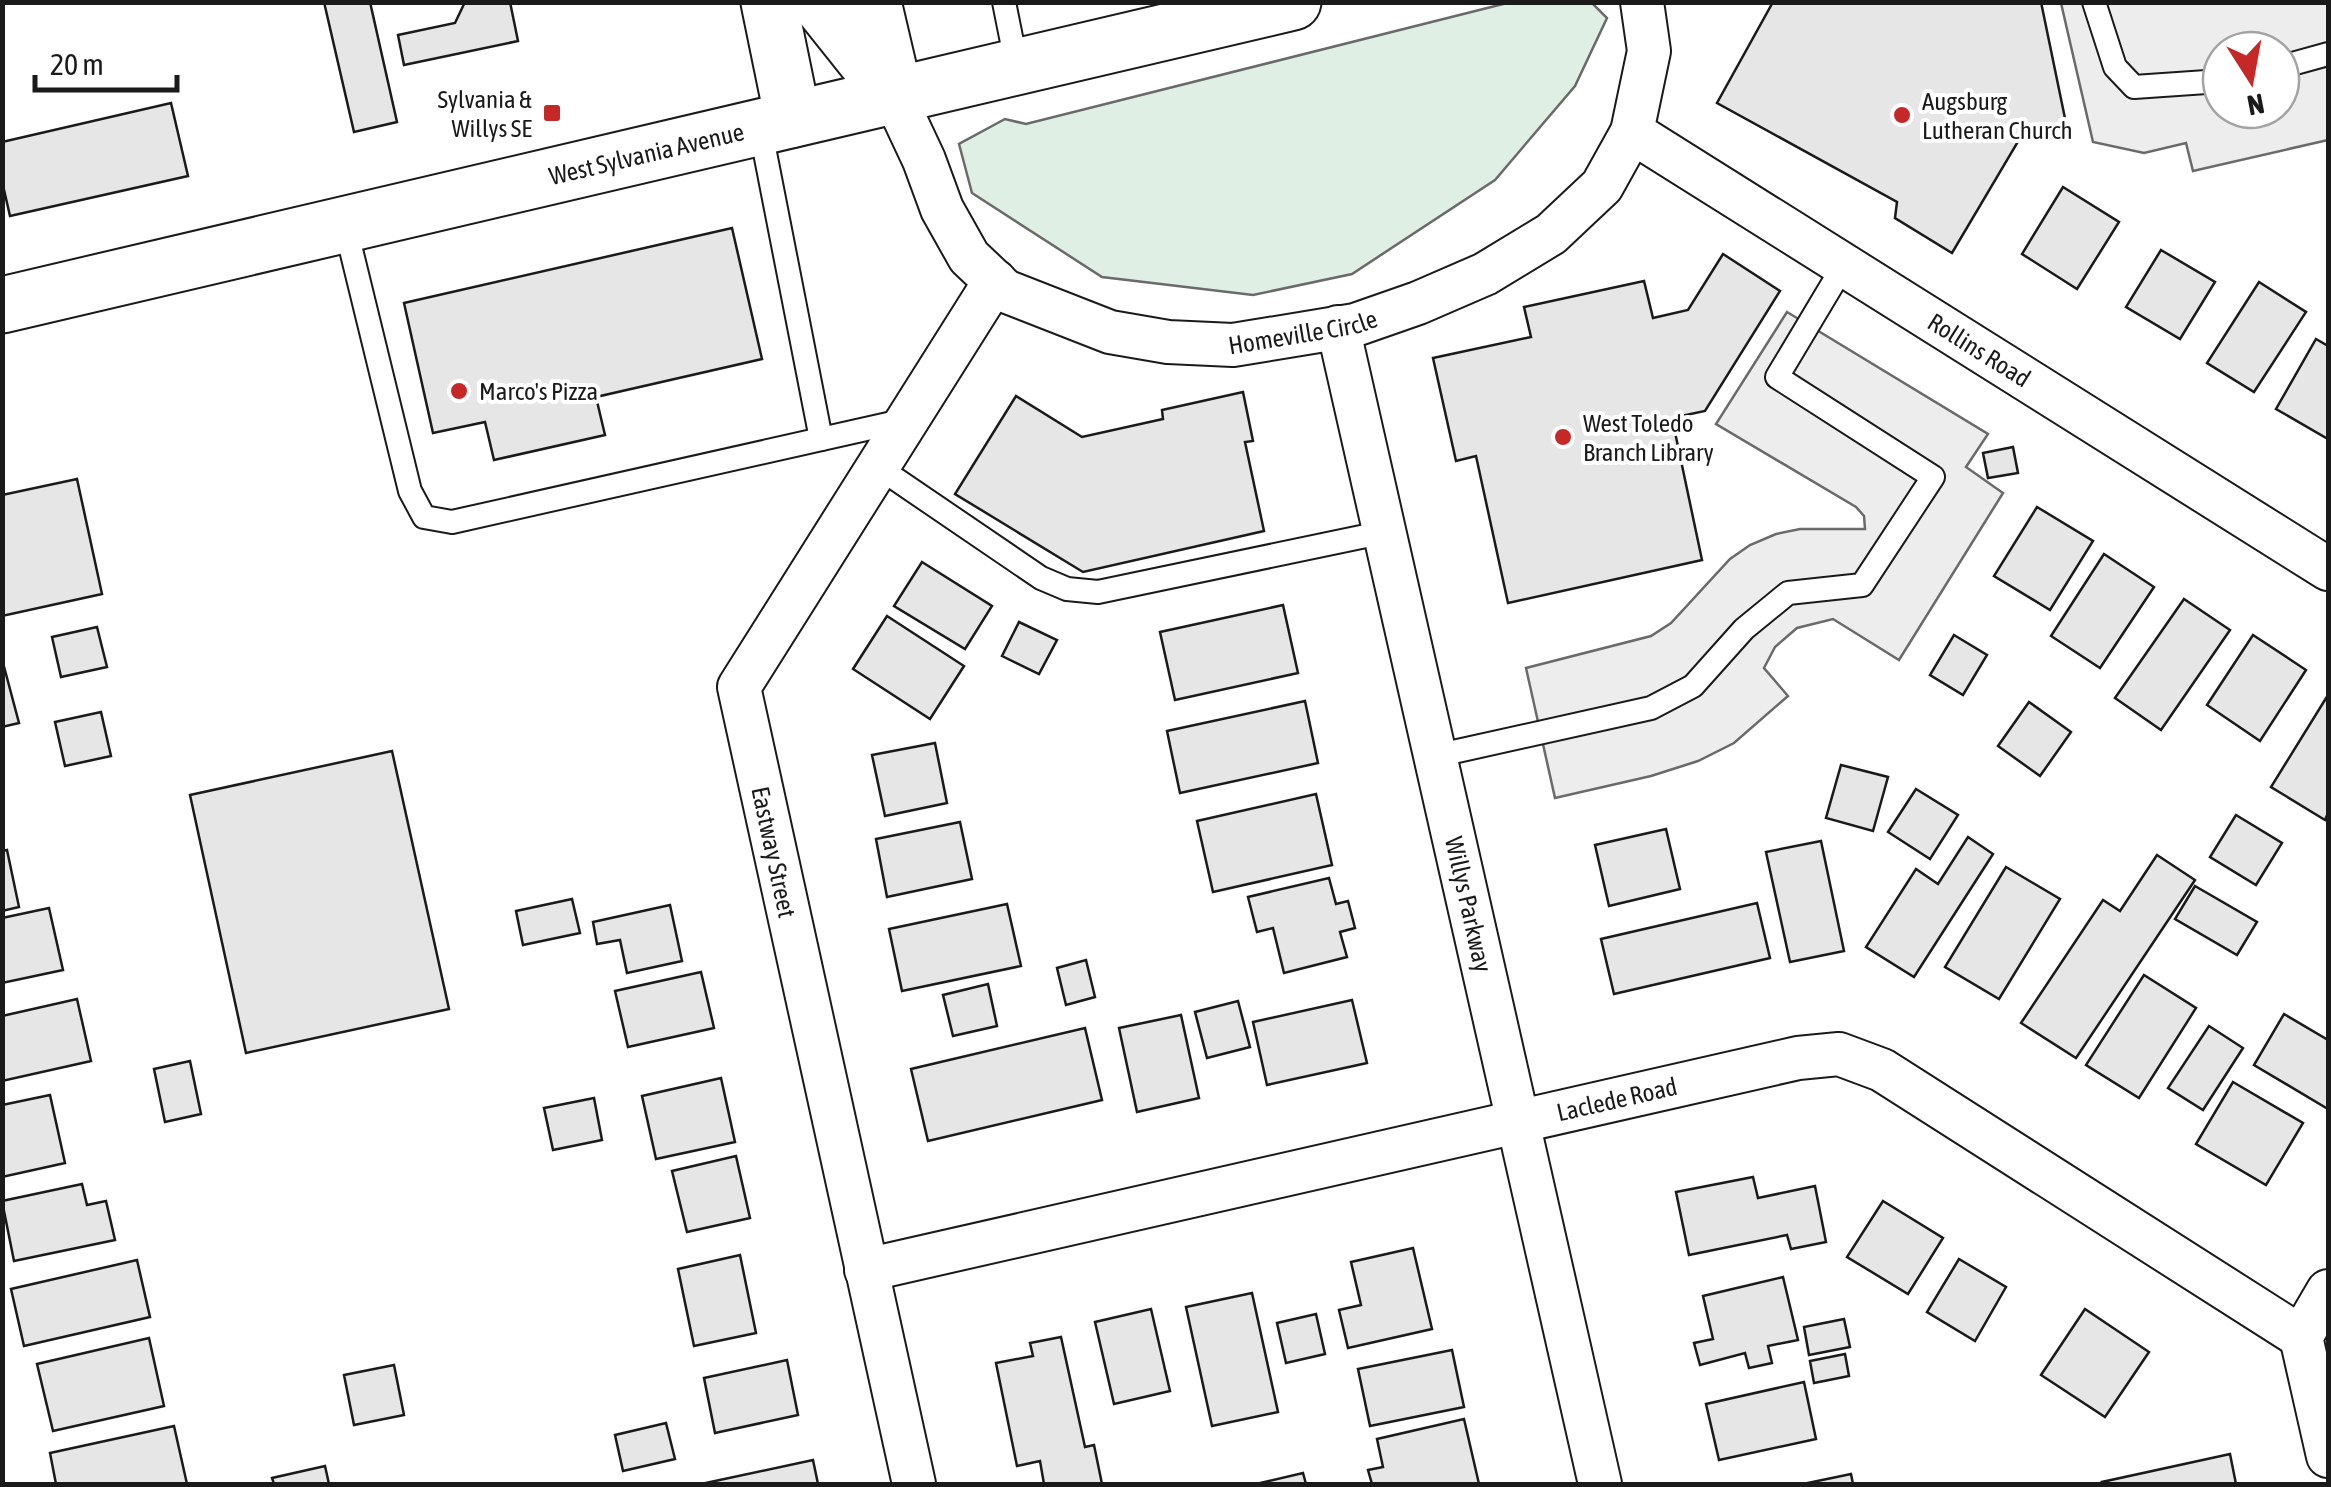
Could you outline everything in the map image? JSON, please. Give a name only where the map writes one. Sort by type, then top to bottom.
[{"type":"main road","points":[[768,2],[777,123]]},
{"type":"main road","points":[[819,2],[894,96]]},
{"type":"main road","points":[[873,2],[894,96]]},
{"type":"main road","name":"West Sylvania Avenue","points":[[2,305],[1017,67],[1194,14],[1293,2]]},
{"type":"street","name":"Homeville Circle","points":[[894,96],[942,209],[969,257],[1006,290],[1110,332],[1168,342],[1233,346],[1356,325],[1485,274],[1550,234],[1602,186],[1632,132],[1649,51],[1642,2]]},
{"type":"street","name":"Rollins Road","points":[[1632,132],[2328,568]]},
{"type":"street","name":"Eastway Street","points":[[914,1484],[738,687],[994,281]]},
{"type":"street","name":"Willys Parkway","points":[[1338,328],[1600,1484]]},
{"type":"street","name":"Laclede Road","points":[[866,1270],[1808,1056],[1840,1054],[1882,1070],[2300,1336]]},
{"type":"street","points":[[2328,1291],[2300,1336],[2328,1456]]},
{"type":"lane","points":[[1004,2],[1017,67]]},
{"type":"lane","points":[[2094,2],[2115,67],[2134,86],[2201,82]]},
{"type":"lane","points":[[2301,61],[2328,54]]},
{"type":"lane","points":[[777,123],[821,438]]},
{"type":"lane","points":[[345,226],[410,491],[424,517],[452,522],[908,419]]},
{"type":"lane","points":[[1435,756],[1650,708],[1694,686],[1744,630],[1788,593],[1862,584],[1933,477],[1777,377],[1844,266]]},
{"type":"lane","points":[[878,467],[1041,578],[1067,589],[1098,592],[1385,532]]},
{"type":"green space","points":[[1511,2],[1592,3],[1607,18],[1575,86],[1495,180],[1352,274],[1253,295],[1102,277],[972,193],[959,144],[1005,119],[1026,124]]},
{"type":"shaded area","points":[[2061,3],[2328,3],[2328,140],[2193,171],[2186,143],[2144,153],[2093,142]]},
{"type":"shaded area","points":[[1787,312],[1988,434],[1966,467],[2003,493],[1899,660],[1833,619],[1797,628],[1775,647],[1764,668],[1788,696],[1734,743],[1698,761],[1651,776],[1555,798],[1526,668],[1651,636],[1671,623],[1730,559],[1776,534],[1800,529],[1865,529],[1864,516],[1856,507],[1716,424]]},
{"type":"building","points":[[324,2],[370,2],[397,122],[354,132]]},
{"type":"building","points":[[465,2],[510,2],[518,41],[404,65],[398,35],[455,23]]},
{"type":"building","name":"Augsburg Lutheran Church","points":[[1773,2],[2041,2],[2067,128],[2020,138],[1952,253],[1895,218],[1897,202],[1717,103]]},
{"type":"building","points":[[171,103],[188,176],[10,216],[2,181],[2,142]]},
{"type":"building","points":[[2063,187],[2119,222],[2077,289],[2022,254]]},
{"type":"building","points":[[732,228],[762,359],[596,397],[605,435],[494,460],[485,422],[433,433],[404,303]]},
{"type":"building","points":[[2161,250],[2215,282],[2180,339],[2126,307]]},
{"type":"building","name":"West Toledo Branch Library","points":[[1723,254],[1780,291],[1705,411],[1672,418],[1702,560],[1508,603],[1476,456],[1456,461],[1433,358],[1531,337],[1524,307],[1644,281],[1653,318],[1688,310]]},
{"type":"building","points":[[2259,282],[2306,312],[2254,392],[2207,363]]},
{"type":"building","points":[[2316,339],[2328,346],[2328,439],[2276,409]]},
{"type":"building","points":[[1243,392],[1253,441],[1245,442],[1264,531],[1083,572],[955,494],[1016,396],[1082,437],[1163,419],[1162,410]]},
{"type":"building","points":[[2013,447],[2018,473],[1988,478],[1983,453]]},
{"type":"building","points":[[77,479],[102,594],[2,616],[2,495]]},
{"type":"building","points":[[2037,507],[2093,541],[2050,610],[1994,576]]},
{"type":"building","points":[[2104,554],[2154,587],[2100,668],[2051,636]]},
{"type":"building","points":[[922,562],[992,606],[965,649],[894,606]]},
{"type":"building","points":[[2184,599],[2230,630],[2161,730],[2115,698]]},
{"type":"building","points":[[1283,605],[1298,673],[1175,700],[1160,632]]},
{"type":"building","points":[[887,616],[964,666],[930,719],[853,669]]},
{"type":"building","points":[[1019,622],[1057,640],[1039,674],[1002,656]]},
{"type":"building","points":[[97,627],[107,667],[61,677],[52,637]]},
{"type":"building","points":[[1954,635],[1987,655],[1963,695],[1930,675]]},
{"type":"building","points":[[2253,635],[2306,670],[2260,741],[2207,705]]},
{"type":"building","points":[[2,659],[19,723],[2,727]]},
{"type":"building","points":[[2328,695],[2328,813],[2325,820],[2271,787]]},
{"type":"building","points":[[1305,701],[1318,763],[1180,793],[1167,731]]},
{"type":"building","points":[[2029,702],[2071,732],[2040,776],[1998,746]]},
{"type":"building","points":[[101,712],[111,756],[65,766],[55,722]]},
{"type":"building","points":[[935,743],[947,803],[885,816],[872,755]]},
{"type":"building","points":[[392,751],[449,1009],[246,1053],[190,795]]},
{"type":"building","points":[[1841,765],[1888,777],[1873,831],[1826,818]]},
{"type":"building","points":[[1916,789],[1958,815],[1930,859],[1888,832]]},
{"type":"building","points":[[1316,794],[1332,865],[1213,892],[1197,821]]},
{"type":"building","points":[[2236,815],[2282,843],[2256,885],[2210,857]]},
{"type":"building","points":[[960,822],[972,879],[887,897],[876,839]]},
{"type":"building","points":[[1666,829],[1680,889],[1609,906],[1595,845]]},
{"type":"building","points":[[1968,837],[1993,854],[1914,977],[1866,947],[1916,869],[1938,884]]},
{"type":"building","points":[[1821,841],[1844,951],[1790,962],[1766,852]]},
{"type":"building","points":[[7,850],[19,907],[2,911],[2,851]]},
{"type":"building","points":[[2157,855],[2195,880],[2076,1058],[2021,1023],[2103,900],[2120,911]]},
{"type":"building","points":[[2006,867],[2060,899],[1999,999],[1945,967]]},
{"type":"building","points":[[1329,878],[1336,904],[1348,901],[1355,928],[1340,932],[1347,957],[1284,973],[1273,928],[1257,932],[1248,897]]},
{"type":"building","points":[[2195,886],[2257,922],[2237,955],[2175,919]]},
{"type":"building","points":[[572,899],[580,933],[523,945],[516,911]]},
{"type":"building","points":[[1757,903],[1770,958],[1614,994],[1601,939]]},
{"type":"building","points":[[1007,904],[1021,966],[902,991],[889,929]]},
{"type":"building","points":[[670,905],[682,961],[627,973],[620,940],[597,944],[593,922]]},
{"type":"building","points":[[49,908],[63,970],[2,983],[2,918]]},
{"type":"building","points":[[1086,960],[1095,997],[1066,1005],[1057,968]]},
{"type":"building","points":[[701,972],[714,1028],[628,1047],[615,991]]},
{"type":"building","points":[[2144,975],[2196,1008],[2139,1098],[2086,1065]]},
{"type":"building","points":[[988,984],[997,1026],[953,1036],[943,995]]},
{"type":"building","points":[[77,999],[91,1061],[2,1081],[2,1016]]},
{"type":"building","points":[[1352,1000],[1367,1063],[1267,1085],[1253,1022]]},
{"type":"building","points":[[1238,1001],[1250,1047],[1207,1058],[1195,1012]]},
{"type":"building","points":[[2284,1014],[2328,1040],[2328,1109],[2254,1065]]},
{"type":"building","points":[[1181,1015],[1199,1098],[1137,1112],[1119,1028]]},
{"type":"building","points":[[2209,1026],[2243,1048],[2203,1110],[2168,1088]]},
{"type":"building","points":[[1085,1028],[1102,1100],[928,1141],[911,1069]]},
{"type":"building","points":[[190,1061],[201,1114],[165,1122],[154,1069]]},
{"type":"building","points":[[721,1078],[735,1142],[656,1159],[642,1096]]},
{"type":"building","points":[[2233,1082],[2303,1123],[2266,1185],[2196,1144]]},
{"type":"building","points":[[50,1095],[65,1163],[2,1177],[2,1105]]},
{"type":"building","points":[[594,1098],[602,1140],[553,1150],[544,1108]]},
{"type":"building","points":[[736,1156],[750,1218],[687,1232],[672,1171]]},
{"type":"building","points":[[1753,1177],[1758,1198],[1815,1186],[1826,1242],[1791,1249],[1787,1235],[1689,1255],[1676,1192]]},
{"type":"building","points":[[82,1184],[87,1205],[106,1201],[115,1240],[14,1261],[2,1201]]},
{"type":"building","points":[[1883,1201],[1943,1238],[1908,1294],[1847,1257]]},
{"type":"building","points":[[1413,1248],[1432,1329],[1348,1348],[1339,1310],[1361,1305],[1351,1262]]},
{"type":"building","points":[[740,1255],[756,1333],[694,1346],[678,1269]]},
{"type":"building","points":[[1959,1259],[2006,1287],[1975,1341],[1927,1312]]},
{"type":"building","points":[[137,1260],[150,1317],[24,1346],[11,1289]]},
{"type":"building","points":[[1783,1277],[1798,1340],[1768,1346],[1772,1363],[1749,1368],[1745,1353],[1700,1365],[1694,1343],[1713,1339],[1703,1296]]},
{"type":"building","points":[[1252,1293],[1278,1412],[1212,1426],[1186,1307]]},
{"type":"building","points":[[1151,1309],[1170,1391],[1114,1404],[1095,1322]]},
{"type":"building","points":[[2085,1309],[2149,1352],[2105,1417],[2041,1375]]},
{"type":"building","points":[[1316,1314],[1325,1354],[1286,1363],[1277,1323]]},
{"type":"building","points":[[1844,1319],[1850,1347],[1809,1355],[1804,1327]]},
{"type":"building","points":[[1061,1337],[1085,1447],[1094,1445],[1102,1484],[1044,1484],[1040,1461],[1017,1466],[996,1363],[1033,1356],[1030,1343]]},
{"type":"building","points":[[149,1338],[164,1406],[53,1431],[37,1364]]},
{"type":"building","points":[[1452,1350],[1464,1407],[1370,1426],[1358,1369]]},
{"type":"building","points":[[1845,1354],[1849,1376],[1814,1383],[1810,1361]]},
{"type":"building","points":[[787,1360],[798,1415],[715,1433],[704,1378]]},
{"type":"building","points":[[394,1365],[404,1415],[354,1425],[344,1375]]},
{"type":"building","points":[[1804,1382],[1816,1439],[1719,1460],[1706,1404]]},
{"type":"building","points":[[1464,1419],[1479,1484],[1372,1484],[1368,1470],[1383,1467],[1377,1439]]},
{"type":"building","points":[[666,1423],[675,1459],[623,1471],[615,1435]]},
{"type":"building","points":[[174,1426],[187,1484],[56,1484],[50,1453]]},
{"type":"building","points":[[2230,1454],[2236,1484],[2102,1482]]},
{"type":"building","points":[[813,1460],[818,1484],[701,1484]]},
{"type":"building","points":[[325,1466],[329,1484],[274,1484],[272,1478]]},
{"type":"building","points":[[1303,1473],[1306,1484],[1256,1484]]},
{"type":"building","points":[[1851,1474],[1853,1484],[1803,1484]]},
{"type":"place","name":"Sylvania & Willys SE","points":[[552,113]]},
{"type":"place","name":"Augsburg Lutheran Church","points":[[1902,115]]},
{"type":"place","name":"Marco's Pizza","points":[[459,391]]},
{"type":"place","name":"West Toledo Branch Library","points":[[1563,437]]}]
